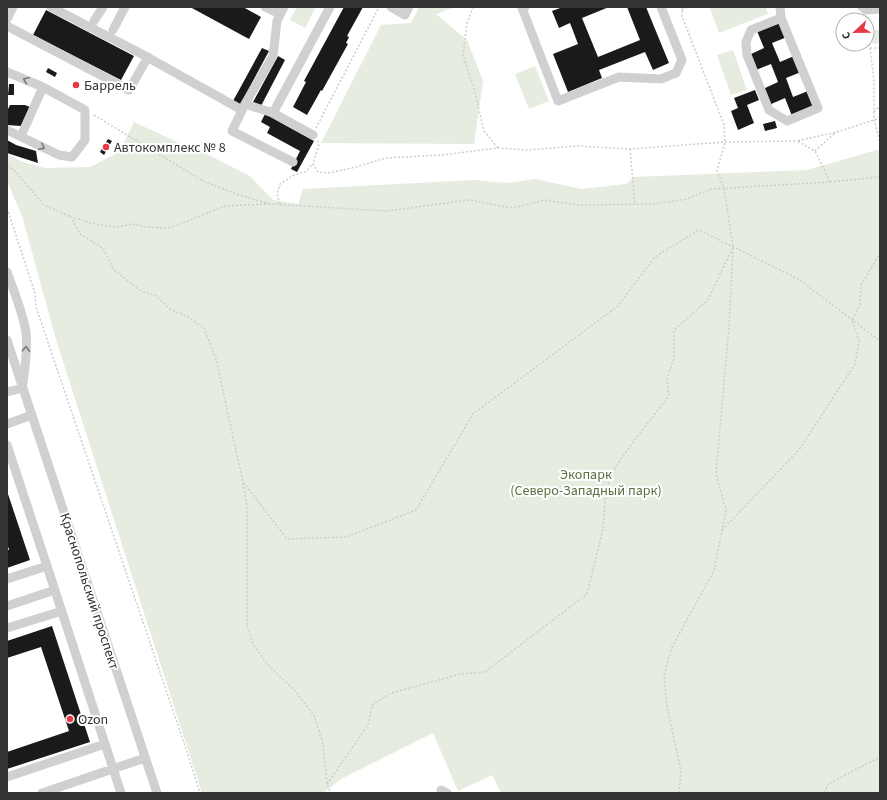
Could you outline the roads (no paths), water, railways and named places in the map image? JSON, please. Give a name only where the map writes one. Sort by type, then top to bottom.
[{"type":"street","points":[[7,19],[13,7]]},
{"type":"street","points":[[50,7],[244,107],[273,113],[313,135]]},
{"type":"street","points":[[94,21],[103,7]]},
{"type":"street","points":[[113,30],[125,7]]},
{"type":"street","points":[[265,7],[282,11],[277,21],[273,56],[232,131],[293,162]]},
{"type":"street","points":[[273,113],[330,7]]},
{"type":"street","points":[[391,7],[405,15],[409,7]]},
{"type":"street","points":[[525,7],[522,8],[558,101],[619,77],[661,79],[676,73],[682,60],[661,7]]},
{"type":"street","points":[[780,7],[781,18],[818,108],[787,120],[769,110],[747,55],[746,42],[751,30],[781,18]]},
{"type":"street","points":[[862,7],[866,10],[880,9]]},
{"type":"street","points":[[7,26],[129,90],[148,57]]},
{"type":"street","points":[[7,72],[43,87],[85,110],[85,140],[72,157],[59,155],[7,130]]},
{"type":"street","points":[[21,136],[43,87]]},
{"type":"street","points":[[7,272],[26,332],[23,388],[7,392]]},
{"type":"street","name":"Краснопольский проспект","points":[[7,340],[157,793]]},
{"type":"street","points":[[7,424],[32,416]]},
{"type":"street","points":[[7,445],[114,770],[120,793]]},
{"type":"street","points":[[7,579],[47,566]]},
{"type":"street","points":[[7,606],[55,590]]},
{"type":"street","points":[[7,628],[62,611]]},
{"type":"street","points":[[7,777],[105,744]]},
{"type":"street","points":[[42,793],[114,770],[145,758]]},
{"type":"place","name":"Баррель","points":[[76,85]]},
{"type":"place","name":"Автокомплекс № 8","points":[[106,147]]},
{"type":"place","name":"Ozon","points":[[70,719]]},
{"type":"park label","name":"Экопарк (Северо-Западный парк)","points":[[586,482]]}]
